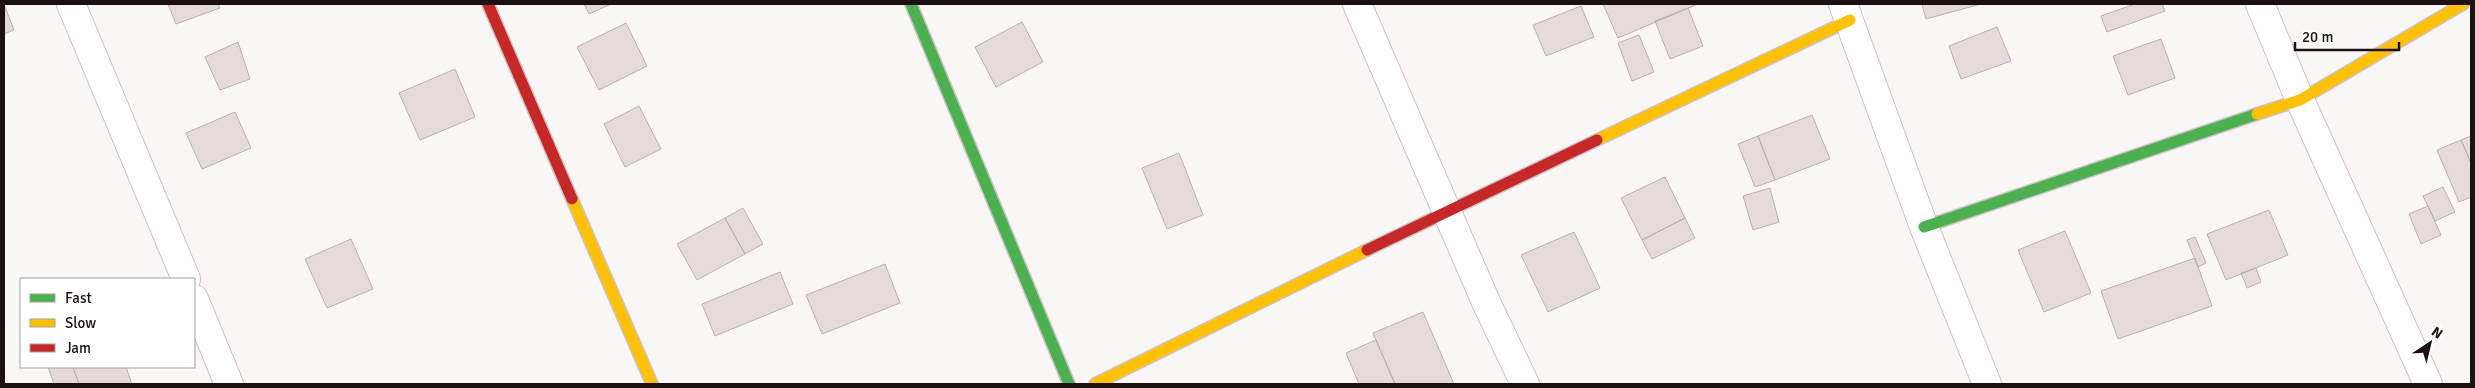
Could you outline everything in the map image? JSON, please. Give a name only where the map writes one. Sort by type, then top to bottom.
[{"type":"street","points":[[71,4],[186,278]]},
{"type":"street","points":[[488,4],[652,384]]},
{"type":"street","points":[[911,4],[1069,384]]},
{"type":"street","points":[[1357,4],[1446,211],[1525,384]]},
{"type":"street","points":[[2260,4],[2300,100],[2428,384]]},
{"type":"street","points":[[1924,227],[2300,100],[2463,4]]},
{"type":"street","points":[[1095,384],[1846,12],[1924,227],[1987,384]]},
{"type":"street","points":[[195,300],[229,384]]},
{"type":"building","points":[[4,4],[14,30],[4,34]]},
{"type":"building","points":[[168,4],[218,4],[220,8],[176,24]]},
{"type":"building","points":[[584,4],[611,4],[589,14]]},
{"type":"building","points":[[1603,4],[1698,4],[1618,38]]},
{"type":"building","points":[[1922,4],[1981,4],[1926,19]]},
{"type":"building","points":[[2135,4],[2162,4],[2165,11],[2107,32],[2101,16]]},
{"type":"building","points":[[1581,6],[1594,37],[1546,56],[1533,25]]},
{"type":"building","points":[[1688,8],[1703,46],[1670,59],[1655,21]]},
{"type":"building","points":[[1022,22],[1043,62],[996,87],[975,47]]},
{"type":"building","points":[[626,23],[647,66],[599,90],[577,47]]},
{"type":"building","points":[[1997,27],[2011,61],[1961,79],[1949,46]]},
{"type":"building","points":[[1639,35],[1654,72],[1632,81],[1618,43]]},
{"type":"building","points":[[2161,39],[2175,78],[2128,95],[2113,56]]},
{"type":"building","points":[[238,42],[250,79],[220,90],[205,57]]},
{"type":"building","points":[[455,69],[475,117],[420,140],[399,93]]},
{"type":"building","points":[[639,106],[661,149],[625,167],[604,124]]},
{"type":"building","points":[[235,112],[251,148],[202,169],[186,133]]},
{"type":"building","points":[[1812,115],[1830,159],[1775,180],[1758,136]]},
{"type":"building","points":[[1758,136],[1775,180],[1755,187],[1738,144]]},
{"type":"building","points":[[2471,136],[2471,163],[2461,140]]},
{"type":"building","points":[[2461,140],[2471,163],[2471,197],[2459,202],[2437,150]]},
{"type":"building","points":[[1179,153],[1203,215],[1167,229],[1142,168]]},
{"type":"building","points":[[1665,177],[1685,218],[1642,240],[1621,198]]},
{"type":"building","points":[[2443,187],[2455,212],[2435,221],[2423,196]]},
{"type":"building","points":[[1770,188],[1779,222],[1753,230],[1743,196]]},
{"type":"building","points":[[2428,206],[2441,235],[2421,244],[2409,214]]},
{"type":"building","points":[[743,208],[763,244],[745,254],[725,218]]},
{"type":"building","points":[[2269,210],[2288,255],[2226,280],[2207,234]]},
{"type":"building","points":[[725,218],[745,254],[697,280],[677,244]]},
{"type":"building","points":[[1685,218],[1695,238],[1652,259],[1642,240]]},
{"type":"building","points":[[2065,231],[2091,293],[2044,312],[2018,250]]},
{"type":"building","points":[[1574,232],[1600,288],[1548,312],[1521,255]]},
{"type":"building","points":[[2195,237],[2206,263],[2198,267],[2187,240]]},
{"type":"building","points":[[351,239],[373,289],[327,308],[305,259]]},
{"type":"building","points":[[2195,258],[2212,306],[2118,339],[2101,291]]},
{"type":"building","points":[[885,264],[900,303],[822,334],[806,295]]},
{"type":"building","points":[[2256,268],[2261,282],[2247,288],[2241,273]]},
{"type":"building","points":[[780,272],[793,304],[715,336],[702,304]]},
{"type":"building","points":[[1423,312],[1454,384],[1395,384],[1373,333]]},
{"type":"building","points":[[1376,340],[1395,384],[1359,384],[1346,353]]},
{"type":"building","points":[[48,368],[73,368],[79,384],[54,384]]},
{"type":"building","points":[[73,368],[126,368],[132,384],[79,384]]},
{"type":"traffic: fast","points":[[911,4],[1069,384]]},
{"type":"traffic: fast","points":[[1924,227],[2257,114]]},
{"type":"traffic: slow","points":[[2257,114],[2300,100],[2463,4]]},
{"type":"traffic: slow","points":[[1597,140],[1850,20]]},
{"type":"traffic: slow","points":[[572,199],[652,384]]},
{"type":"traffic: slow","points":[[1095,384],[1367,250]]},
{"type":"traffic: jam","points":[[488,4],[572,199]]},
{"type":"traffic: jam","points":[[1367,250],[1597,140]]}]
